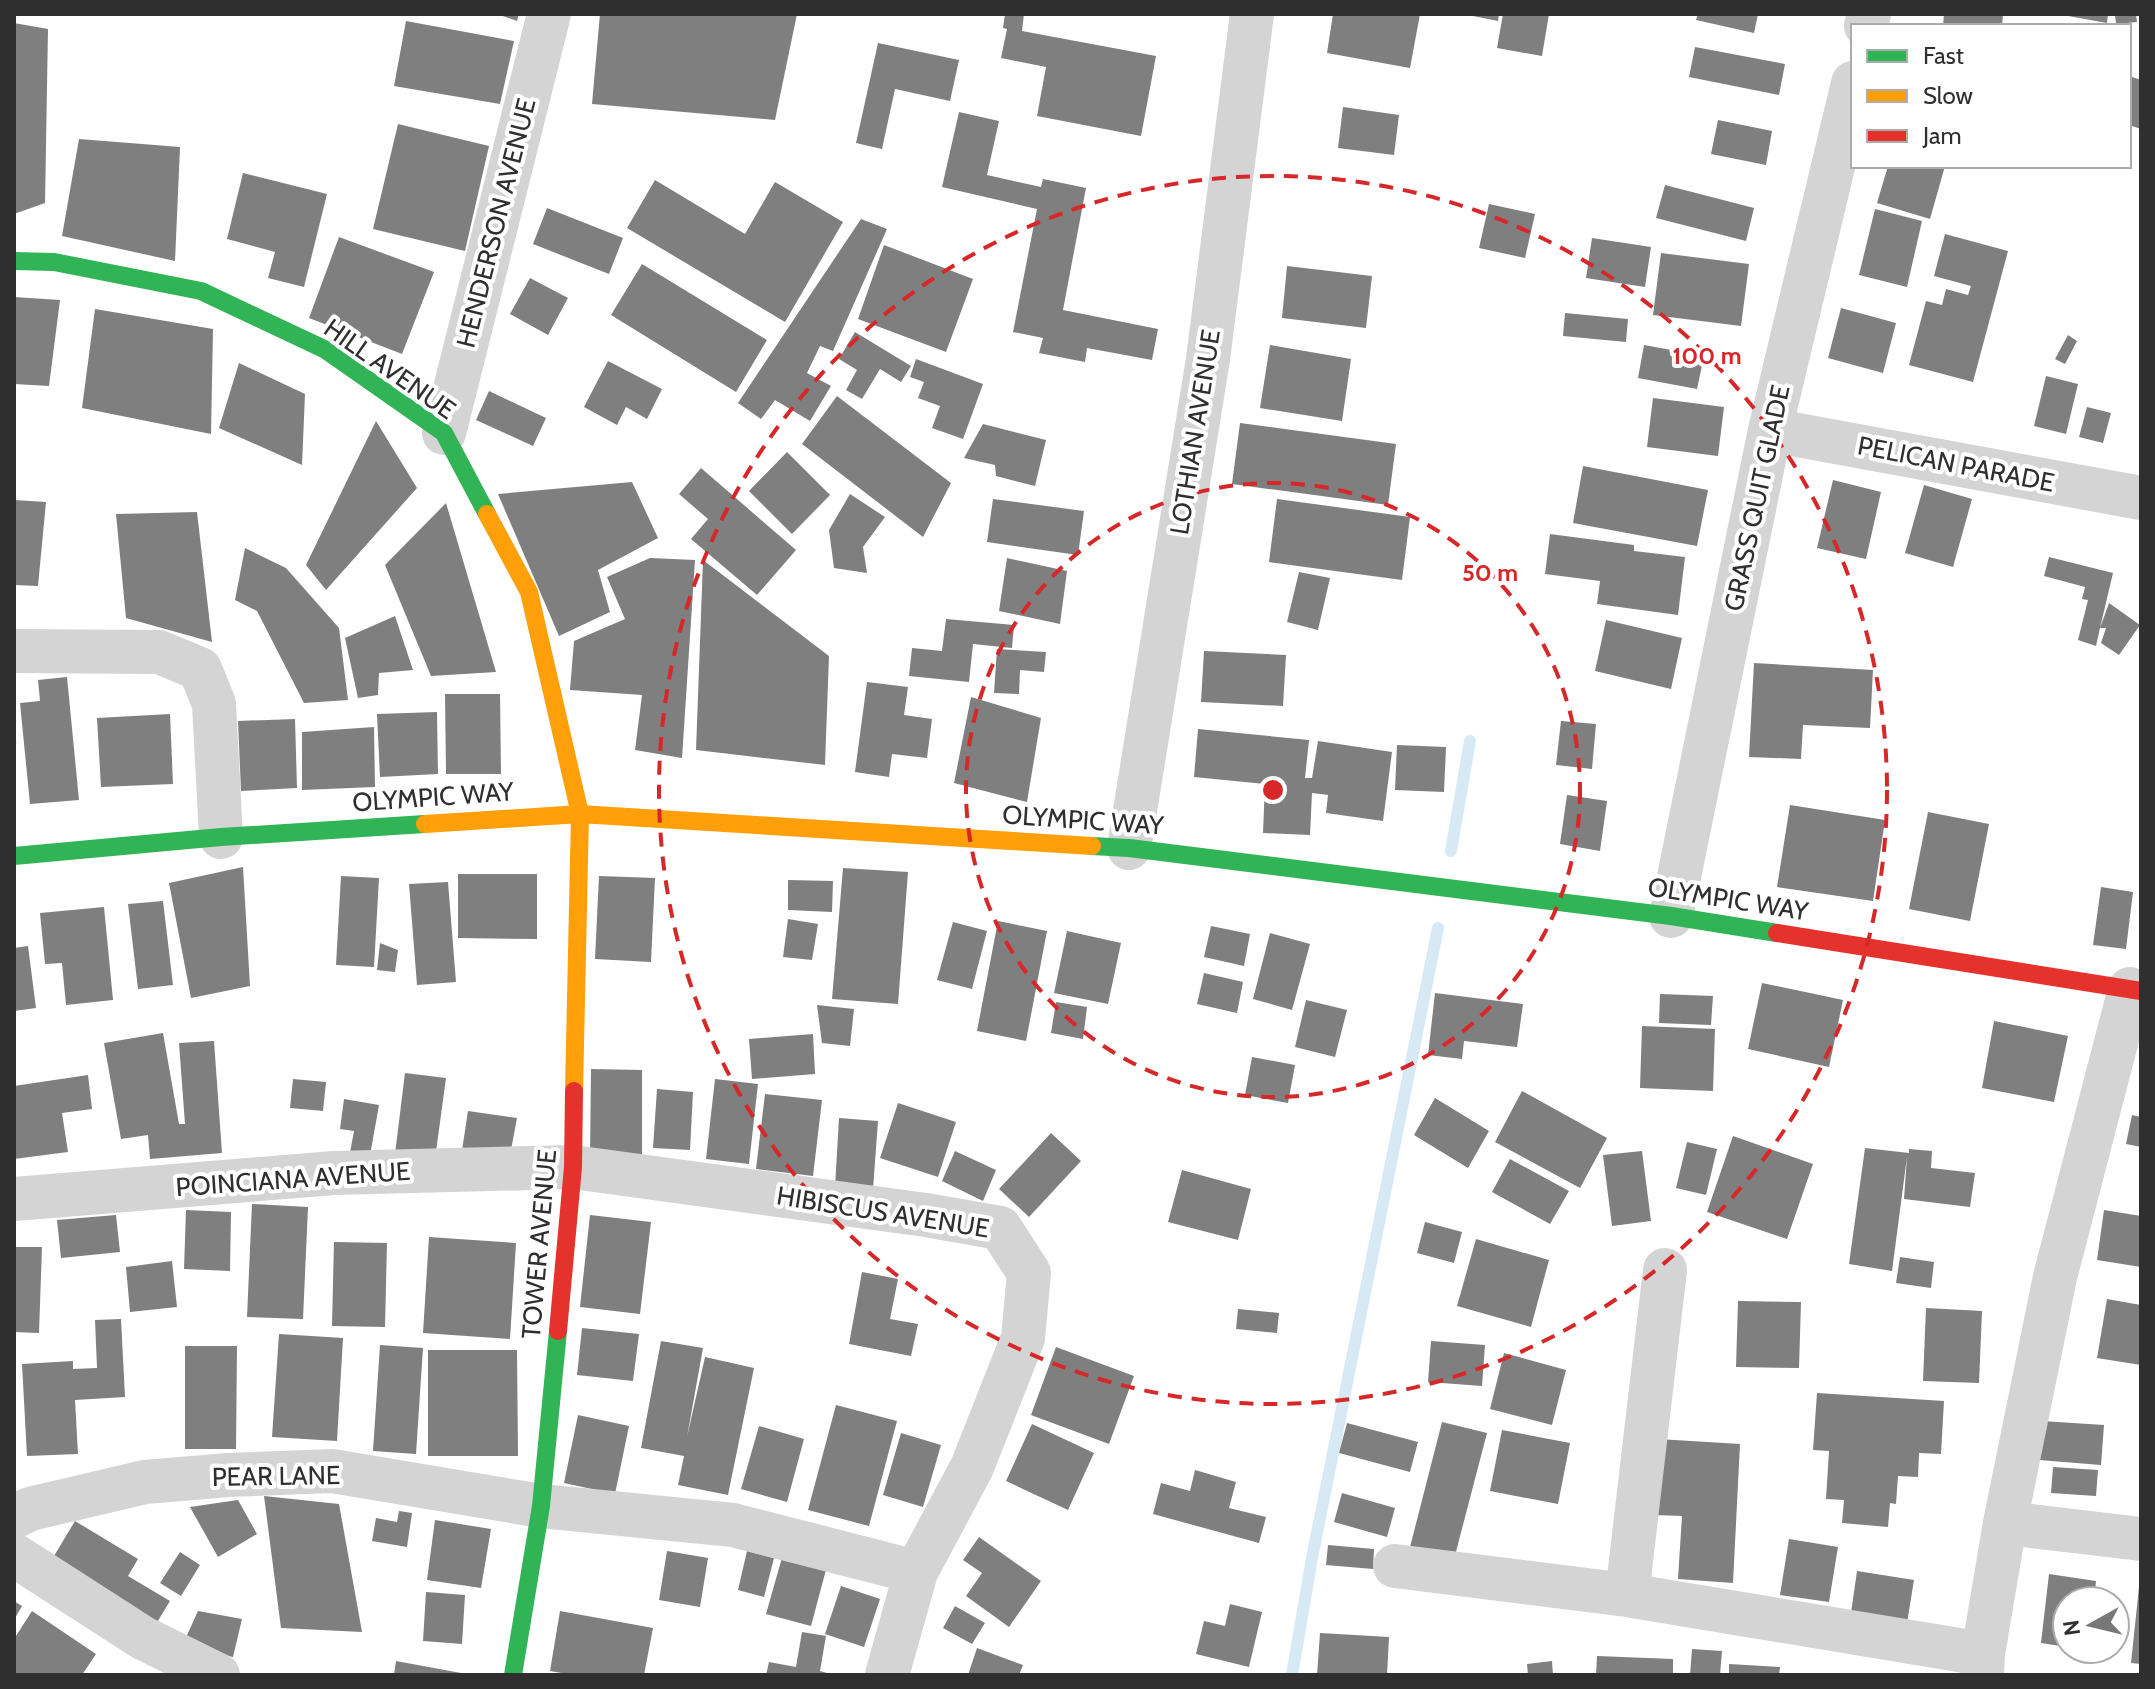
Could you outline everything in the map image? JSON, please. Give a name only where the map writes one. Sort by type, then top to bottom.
[{"type":"street","name":"HENDERSON AVENUE","points":[[444,433],[549,14]]},
{"type":"street","name":"LOTHIAN AVENUE","points":[[1129,848],[1208,359],[1252,14]]},
{"type":"street","name":"GRASS QUIT GLADE","points":[[1671,916],[1770,430],[1851,91]]},
{"type":"street","name":"HILL AVENUE","points":[[14,261],[54,262],[201,291],[324,349],[444,433],[529,592],[580,814]]},
{"type":"street","name":"PELICAN PARADE","points":[[1770,430],[2141,498]]},
{"type":"street","points":[[14,651],[159,652],[200,669],[214,704],[221,837]]},
{"type":"street","name":"OLYMPIC WAY","points":[[14,856],[221,837],[580,814],[1129,848],[1671,916],[2135,990]]},
{"type":"street","name":"TOWER AVENUE","points":[[513,1675],[541,1506],[573,1167],[580,814]]},
{"type":"street","points":[[1395,1566],[1627,1595],[1983,1664],[2005,1523],[2055,1277],[2135,990]]},
{"type":"street","name":"POINCIANA AVENUE","points":[[14,1199],[334,1173],[573,1167]]},
{"type":"street","name":"HIBISCUS AVENUE","points":[[573,1167],[926,1215],[1000,1228],[1029,1273],[1023,1338],[972,1467],[916,1572],[887,1675]]},
{"type":"street","points":[[1627,1595],[1665,1270]]},
{"type":"street","name":"PEAR LANE","points":[[14,1517],[30,1509],[145,1482],[332,1471],[541,1506],[733,1525],[916,1572]]},
{"type":"street","points":[[2005,1523],[2141,1539]]},
{"type":"street","points":[[14,1555],[143,1638],[218,1675]]},
{"type":"building","points":[[497,14],[519,14],[517,21]]},
{"type":"building","points":[[600,14],[797,14],[775,120],[592,104]]},
{"type":"building","points":[[1005,14],[1024,14],[1022,31],[1156,56],[1141,136],[1037,116],[1046,67],[1001,58],[1007,29],[1003,28]]},
{"type":"building","points":[[1333,14],[1420,14],[1410,68],[1327,53]]},
{"type":"building","points":[[1463,14],[1499,14],[1498,21]]},
{"type":"building","points":[[1503,14],[1549,14],[1542,56],[1497,48]]},
{"type":"building","points":[[1698,14],[1758,14],[1754,33],[1696,20]]},
{"type":"building","points":[[1944,14],[2003,14],[2002,24],[1943,24]]},
{"type":"building","points":[[2057,14],[2108,14],[2107,23]]},
{"type":"building","points":[[2115,14],[2136,14],[2137,22],[2116,24]]},
{"type":"building","points":[[406,21],[514,41],[500,104],[394,86]]},
{"type":"building","points":[[14,23],[48,29],[45,203],[14,214]]},
{"type":"building","points":[[878,43],[959,60],[950,101],[895,89],[882,149],[856,143]]},
{"type":"building","points":[[1695,47],[1785,64],[1779,95],[1689,77]]},
{"type":"building","points":[[2131,77],[2141,80],[2141,129],[2131,126]]},
{"type":"building","points":[[1343,107],[1399,115],[1394,155],[1338,148]]},
{"type":"building","points":[[959,112],[999,121],[987,175],[1041,187],[1043,179],[1086,188],[1063,310],[1158,329],[1152,360],[1087,348],[1085,362],[1039,353],[1043,338],[1013,332],[1037,209],[942,187]]},
{"type":"building","points":[[1718,120],[1772,131],[1766,165],[1711,154]]},
{"type":"building","points":[[398,124],[489,146],[465,251],[373,229]]},
{"type":"building","points":[[79,139],[180,147],[175,261],[62,236]]},
{"type":"building","points":[[1887,168],[1944,168],[1930,219],[1877,203]]},
{"type":"building","points":[[243,173],[327,194],[304,287],[268,278],[275,252],[227,239]]},
{"type":"building","points":[[655,180],[745,234],[775,182],[843,222],[785,322],[627,228]]},
{"type":"building","points":[[1665,185],[1754,208],[1746,241],[1656,218]]},
{"type":"building","points":[[1489,204],[1535,214],[1525,258],[1479,248]]},
{"type":"building","points":[[547,208],[623,238],[609,274],[533,244]]},
{"type":"building","points":[[1875,209],[1922,221],[1907,287],[1859,275]]},
{"type":"building","points":[[861,219],[887,229],[833,351],[820,346],[807,373],[831,386],[810,421],[775,400],[761,419],[738,403]]},
{"type":"building","points":[[1945,234],[2008,251],[1973,382],[1909,365],[1926,301],[1942,305],[1946,289],[1968,295],[1971,286],[1934,276]]},
{"type":"building","points":[[339,237],[434,272],[402,354],[309,318]]},
{"type":"building","points":[[1592,238],[1651,247],[1645,287],[1586,278]]},
{"type":"building","points":[[884,245],[973,279],[946,352],[858,319]]},
{"type":"building","points":[[1661,253],[1749,264],[1741,326],[1653,315]]},
{"type":"building","points":[[642,264],[767,340],[736,392],[611,315]]},
{"type":"building","points":[[1287,266],[1372,276],[1366,328],[1282,318]]},
{"type":"building","points":[[530,278],[568,298],[548,335],[510,314]]},
{"type":"building","points":[[14,297],[60,300],[49,386],[14,384]]},
{"type":"building","points":[[1841,308],[1896,323],[1883,373],[1828,358]]},
{"type":"building","points":[[95,309],[213,329],[211,434],[82,408]]},
{"type":"building","points":[[1565,313],[1628,319],[1626,342],[1563,336]]},
{"type":"building","points":[[855,332],[911,366],[901,382],[880,369],[862,399],[846,390],[857,370],[839,359]]},
{"type":"building","points":[[2068,335],[2077,341],[2065,364],[2055,359]]},
{"type":"building","points":[[1270,345],[1351,359],[1342,421],[1260,408]]},
{"type":"building","points":[[1644,345],[1704,356],[1697,389],[1638,378]]},
{"type":"building","points":[[916,359],[983,384],[963,439],[932,428],[940,406],[918,398],[924,382],[910,377]]},
{"type":"building","points":[[608,361],[662,389],[647,419],[626,407],[617,425],[584,407]]},
{"type":"building","points":[[239,363],[305,394],[302,465],[219,428]]},
{"type":"building","points":[[2046,376],[2078,384],[2066,434],[2034,426]]},
{"type":"building","points":[[489,391],[546,418],[533,446],[476,420]]},
{"type":"building","points":[[837,396],[951,483],[923,537],[802,444]]},
{"type":"building","points":[[1653,398],[1724,407],[1718,456],[1647,447]]},
{"type":"building","points":[[2087,407],[2111,413],[2103,443],[2079,437]]},
{"type":"building","points":[[376,421],[417,488],[326,590],[306,565]]},
{"type":"building","points":[[1240,423],[1396,444],[1388,505],[1232,484]]},
{"type":"building","points":[[983,424],[1046,440],[1035,486],[996,476],[995,465],[964,458]]},
{"type":"building","points":[[787,452],[830,495],[792,534],[749,491]]},
{"type":"building","points":[[1583,466],[1708,490],[1697,546],[1573,523]]},
{"type":"building","points":[[701,468],[796,550],[757,595],[691,539],[708,519],[679,494]]},
{"type":"building","points":[[1833,480],[1881,492],[1866,559],[1817,548]]},
{"type":"building","points":[[632,482],[658,538],[598,570],[610,612],[559,636],[498,494]]},
{"type":"building","points":[[1924,485],[1972,499],[1953,567],[1905,553]]},
{"type":"building","points":[[850,494],[885,517],[863,547],[867,573],[834,568],[829,530]]},
{"type":"building","points":[[993,499],[1084,511],[1078,555],[987,542]]},
{"type":"building","points":[[1277,499],[1410,517],[1402,580],[1269,562]]},
{"type":"building","points":[[14,500],[46,502],[38,586],[14,585]]},
{"type":"building","points":[[446,503],[496,672],[431,676],[385,565]]},
{"type":"building","points":[[197,512],[212,642],[126,618],[116,514]]},
{"type":"building","points":[[1550,534],[1634,545],[1634,551],[1685,557],[1678,615],[1597,604],[1600,581],[1545,574]]},
{"type":"building","points":[[245,548],[286,568],[339,628],[348,700],[304,703],[257,611],[235,600]]},
{"type":"building","points":[[2049,557],[2113,573],[2096,646],[2078,640],[2088,600],[2082,599],[2085,587],[2044,576]]},
{"type":"building","points":[[650,558],[695,560],[682,758],[635,750],[642,695],[570,690],[574,641],[625,619],[607,577]]},
{"type":"building","points":[[1007,558],[1067,571],[1060,624],[999,611]]},
{"type":"building","points":[[703,560],[829,656],[825,765],[696,750]]},
{"type":"building","points":[[1299,572],[1330,578],[1318,630],[1287,622]]},
{"type":"building","points":[[2109,603],[2140,625],[2119,655],[2101,643],[2106,628],[2100,628]]},
{"type":"building","points":[[395,616],[413,670],[379,673],[378,695],[358,698],[345,638]]},
{"type":"building","points":[[946,619],[1014,625],[1012,648],[973,644],[969,682],[909,676],[912,648],[942,651]]},
{"type":"building","points":[[1606,620],[1682,638],[1671,689],[1595,671]]},
{"type":"building","points":[[997,649],[1046,652],[1044,672],[1020,670],[1019,694],[994,693]]},
{"type":"building","points":[[1204,651],[1286,655],[1283,706],[1201,702]]},
{"type":"building","points":[[1754,663],[1873,670],[1870,728],[1803,725],[1801,759],[1749,757]]},
{"type":"building","points":[[67,677],[79,800],[30,804],[20,703],[40,701],[38,680]]},
{"type":"building","points":[[867,682],[908,687],[904,715],[932,719],[927,758],[892,754],[889,777],[855,772]]},
{"type":"building","points":[[445,694],[500,694],[501,774],[446,774]]},
{"type":"building","points":[[971,697],[1041,718],[1027,802],[954,783]]},
{"type":"building","points":[[437,712],[438,774],[380,777],[377,714]]},
{"type":"building","points":[[170,714],[173,784],[101,787],[97,718]]},
{"type":"building","points":[[295,719],[297,788],[241,791],[238,721]]},
{"type":"building","points":[[1561,721],[1596,724],[1592,769],[1556,765]]},
{"type":"building","points":[[374,727],[375,787],[302,790],[302,732]]},
{"type":"building","points":[[1198,729],[1309,740],[1305,778],[1312,778],[1318,741],[1392,752],[1383,821],[1326,813],[1328,795],[1312,793],[1310,835],[1263,833],[1265,784],[1194,777]]},
{"type":"building","points":[[1397,745],[1446,747],[1444,792],[1395,790]]},
{"type":"building","points":[[1567,795],[1607,801],[1600,851],[1560,844]]},
{"type":"building","points":[[1790,805],[1885,820],[1873,901],[1777,887]]},
{"type":"building","points":[[1928,812],[1989,824],[1970,921],[1909,909]]},
{"type":"building","points":[[243,867],[250,986],[191,998],[169,883]]},
{"type":"building","points":[[843,868],[908,872],[898,1004],[832,999]]},
{"type":"building","points":[[458,874],[537,874],[537,939],[458,938]]},
{"type":"building","points":[[341,876],[379,878],[374,967],[336,965]]},
{"type":"building","points":[[599,876],[655,878],[651,962],[595,959]]},
{"type":"building","points":[[788,880],[833,881],[832,912],[788,910]]},
{"type":"building","points":[[448,882],[456,982],[417,985],[409,884]]},
{"type":"building","points":[[2101,887],[2133,892],[2126,949],[2093,945]]},
{"type":"building","points":[[163,901],[173,985],[138,989],[128,904]]},
{"type":"building","points":[[104,907],[113,1000],[66,1005],[62,963],[45,964],[40,913]]},
{"type":"building","points":[[788,919],[818,924],[812,960],[783,957]]},
{"type":"building","points":[[998,921],[1047,931],[1026,1041],[977,1031]]},
{"type":"building","points":[[953,922],[987,931],[972,989],[937,980]]},
{"type":"building","points":[[1211,926],[1250,934],[1244,966],[1204,957]]},
{"type":"building","points":[[1067,931],[1121,943],[1108,1004],[1054,993]]},
{"type":"building","points":[[1270,933],[1310,944],[1292,1010],[1253,999]]},
{"type":"building","points":[[380,943],[398,950],[395,972],[377,970]]},
{"type":"building","points":[[28,946],[36,1008],[14,1011],[14,948]]},
{"type":"building","points":[[1204,973],[1243,982],[1237,1013],[1197,1004]]},
{"type":"building","points":[[1762,983],[1843,1000],[1829,1067],[1748,1049]]},
{"type":"building","points":[[1435,993],[1523,1004],[1517,1047],[1464,1041],[1462,1059],[1428,1055]]},
{"type":"building","points":[[1660,994],[1713,996],[1711,1025],[1659,1023]]},
{"type":"building","points":[[1306,1000],[1347,1010],[1335,1057],[1295,1047]]},
{"type":"building","points":[[1056,1002],[1087,1007],[1083,1039],[1051,1033]]},
{"type":"building","points":[[817,1005],[854,1009],[850,1046],[822,1043]]},
{"type":"building","points":[[1994,1021],[2068,1036],[2054,1102],[1982,1088]]},
{"type":"building","points":[[1642,1026],[1715,1029],[1713,1091],[1640,1088]]},
{"type":"building","points":[[163,1033],[179,1124],[185,1124],[179,1043],[214,1041],[222,1153],[150,1159],[148,1135],[121,1139],[104,1043]]},
{"type":"building","points":[[813,1034],[815,1074],[752,1079],[749,1039]]},
{"type":"building","points":[[1252,1057],[1295,1065],[1288,1103],[1245,1095]]},
{"type":"building","points":[[591,1069],[642,1070],[642,1159],[590,1159]]},
{"type":"building","points":[[405,1073],[446,1078],[435,1159],[395,1154]]},
{"type":"building","points":[[88,1075],[92,1109],[62,1113],[68,1152],[14,1159],[14,1086]]},
{"type":"building","points":[[293,1079],[326,1082],[323,1111],[290,1108]]},
{"type":"building","points":[[715,1079],[758,1084],[749,1164],[706,1159]]},
{"type":"building","points":[[657,1089],[693,1092],[690,1150],[653,1148]]},
{"type":"building","points":[[1522,1091],[1607,1138],[1580,1188],[1495,1142]]},
{"type":"building","points":[[765,1094],[822,1100],[813,1176],[756,1169]]},
{"type":"building","points":[[1435,1098],[1489,1131],[1468,1168],[1414,1135]]},
{"type":"building","points":[[344,1099],[379,1105],[369,1161],[349,1158],[354,1131],[340,1129]]},
{"type":"building","points":[[898,1103],[956,1122],[938,1177],[880,1158]]},
{"type":"building","points":[[468,1111],[517,1118],[508,1166],[461,1157]]},
{"type":"building","points":[[2132,1115],[2141,1117],[2141,1147],[2126,1144]]},
{"type":"building","points":[[839,1118],[878,1121],[873,1189],[835,1187]]},
{"type":"building","points":[[1051,1133],[1081,1161],[1029,1217],[999,1189]]},
{"type":"building","points":[[1733,1136],[1813,1164],[1787,1239],[1707,1212]]},
{"type":"building","points":[[1687,1142],[1717,1149],[1706,1195],[1676,1188]]},
{"type":"building","points":[[1865,1148],[1909,1153],[1909,1149],[1932,1151],[1931,1168],[1975,1173],[1970,1207],[1904,1199],[1907,1157],[1892,1271],[1849,1264]]},
{"type":"building","points":[[955,1151],[996,1170],[983,1201],[942,1181]]},
{"type":"building","points":[[1642,1151],[1651,1221],[1612,1226],[1603,1155]]},
{"type":"building","points":[[1510,1159],[1569,1191],[1550,1224],[1492,1192]]},
{"type":"building","points":[[1182,1170],[1251,1189],[1238,1240],[1168,1222]]},
{"type":"building","points":[[252,1204],[308,1207],[303,1319],[247,1317]]},
{"type":"building","points":[[186,1210],[231,1212],[230,1271],[184,1269]]},
{"type":"building","points":[[2104,1210],[2141,1216],[2141,1267],[2097,1260]]},
{"type":"building","points":[[116,1215],[120,1252],[61,1258],[57,1220]]},
{"type":"building","points":[[590,1215],[651,1222],[640,1314],[580,1307]]},
{"type":"building","points":[[1425,1222],[1462,1232],[1454,1263],[1417,1253]]},
{"type":"building","points":[[429,1237],[516,1243],[510,1339],[423,1333]]},
{"type":"building","points":[[1476,1239],[1549,1260],[1531,1327],[1457,1306]]},
{"type":"building","points":[[334,1242],[387,1243],[385,1327],[332,1326]]},
{"type":"building","points":[[14,1247],[42,1247],[39,1333],[14,1332]]},
{"type":"building","points":[[1900,1257],[1934,1262],[1931,1288],[1896,1283]]},
{"type":"building","points":[[172,1261],[177,1307],[130,1312],[126,1267]]},
{"type":"building","points":[[862,1272],[898,1279],[890,1319],[918,1324],[911,1356],[849,1344]]},
{"type":"building","points":[[2107,1299],[2141,1305],[2141,1365],[2097,1358]]},
{"type":"building","points":[[1738,1301],[1801,1302],[1799,1368],[1736,1367]]},
{"type":"building","points":[[1926,1308],[1982,1311],[1979,1383],[1923,1381]]},
{"type":"building","points":[[1238,1309],[1279,1313],[1277,1333],[1236,1329]]},
{"type":"building","points":[[121,1319],[125,1397],[75,1400],[78,1454],[27,1456],[22,1364],[73,1361],[73,1369],[97,1368],[95,1320]]},
{"type":"building","points":[[582,1328],[639,1334],[633,1381],[577,1375]]},
{"type":"building","points":[[279,1334],[343,1338],[337,1441],[272,1437]]},
{"type":"building","points":[[661,1341],[703,1348],[687,1437],[705,1357],[754,1368],[728,1495],[678,1485],[684,1456],[641,1448]]},
{"type":"building","points":[[1431,1341],[1485,1345],[1482,1386],[1428,1382]]},
{"type":"building","points":[[380,1345],[423,1348],[416,1454],[373,1451]]},
{"type":"building","points":[[185,1346],[237,1346],[236,1449],[185,1449]]},
{"type":"building","points":[[1056,1347],[1134,1376],[1109,1444],[1031,1415]]},
{"type":"building","points":[[428,1350],[517,1350],[518,1456],[428,1456]]},
{"type":"building","points":[[1504,1353],[1566,1370],[1552,1425],[1490,1409]]},
{"type":"building","points":[[1817,1393],[1944,1401],[1941,1454],[1919,1453],[1918,1477],[1898,1476],[1896,1504],[1890,1503],[1888,1527],[1842,1523],[1844,1500],[1826,1499],[1829,1451],[1813,1450]]},
{"type":"building","points":[[836,1405],[897,1421],[869,1526],[808,1510]]},
{"type":"building","points":[[578,1415],[629,1426],[615,1494],[564,1483]]},
{"type":"building","points":[[2042,1421],[2104,1425],[2101,1465],[2039,1460]]},
{"type":"building","points":[[1442,1422],[1487,1433],[1452,1567],[1408,1555]]},
{"type":"building","points":[[1347,1423],[1418,1442],[1410,1472],[1339,1453]]},
{"type":"building","points":[[1032,1424],[1094,1453],[1068,1510],[1006,1481]]},
{"type":"building","points":[[759,1426],[804,1439],[787,1502],[741,1489]]},
{"type":"building","points":[[1502,1430],[1570,1443],[1558,1504],[1490,1491]]},
{"type":"building","points":[[901,1433],[941,1445],[923,1507],[883,1495]]},
{"type":"building","points":[[1658,1439],[1740,1444],[1733,1583],[1678,1579],[1682,1516],[1654,1515]]},
{"type":"building","points":[[2053,1467],[2098,1470],[2096,1496],[2051,1493]]},
{"type":"building","points":[[1195,1470],[1236,1482],[1229,1508],[1266,1517],[1259,1543],[1153,1514],[1161,1483],[1190,1491]]},
{"type":"building","points":[[1342,1493],[1395,1508],[1387,1537],[1334,1522]]},
{"type":"building","points":[[264,1496],[339,1504],[362,1632],[281,1628]]},
{"type":"building","points":[[238,1500],[257,1534],[218,1557],[190,1507]]},
{"type":"building","points":[[399,1511],[412,1513],[407,1547],[372,1541],[376,1518],[397,1522]]},
{"type":"building","points":[[435,1520],[491,1529],[481,1588],[427,1580]]},
{"type":"building","points":[[75,1521],[138,1559],[128,1576],[170,1601],[156,1624],[51,1561]]},
{"type":"building","points":[[979,1537],[1041,1581],[1009,1627],[966,1596],[982,1573],[963,1560]]},
{"type":"building","points":[[1789,1539],[1838,1547],[1829,1602],[1780,1595]]},
{"type":"building","points":[[1328,1545],[1374,1549],[1373,1569],[1326,1565]]},
{"type":"building","points":[[667,1551],[708,1558],[700,1607],[659,1600]]},
{"type":"building","points":[[747,1551],[774,1558],[764,1597],[738,1590]]},
{"type":"building","points":[[180,1552],[200,1565],[181,1596],[160,1583]]},
{"type":"building","points":[[783,1554],[827,1566],[811,1626],[766,1614]]},
{"type":"building","points":[[1857,1571],[1914,1580],[1907,1623],[1851,1613]]},
{"type":"building","points":[[2049,1574],[2096,1581],[2096,1585],[2051,1585],[2051,1645],[2041,1643]]},
{"type":"building","points":[[841,1586],[880,1599],[864,1647],[825,1634]]},
{"type":"building","points":[[2139,1587],[2141,1587],[2141,1664],[2131,1663]]},
{"type":"building","points":[[426,1592],[465,1595],[462,1644],[423,1641]]},
{"type":"building","points":[[14,1601],[22,1606],[14,1620]]},
{"type":"building","points":[[1230,1604],[1262,1612],[1249,1667],[1196,1654],[1204,1621],[1225,1626]]},
{"type":"building","points":[[955,1606],[985,1623],[972,1644],[943,1628]]},
{"type":"building","points":[[32,1611],[96,1654],[82,1675],[14,1675],[14,1639]]},
{"type":"building","points":[[198,1611],[242,1619],[233,1657],[183,1644]]},
{"type":"building","points":[[560,1611],[653,1628],[644,1675],[573,1675],[550,1671]]},
{"type":"building","points":[[802,1632],[826,1636],[820,1671],[834,1675],[766,1675],[769,1662],[796,1667]]},
{"type":"building","points":[[1320,1633],[1389,1637],[1387,1675],[1317,1675]]},
{"type":"building","points":[[977,1648],[1023,1665],[1019,1675],[968,1675]]},
{"type":"building","points":[[1692,1649],[1722,1651],[1720,1675],[1690,1675]]},
{"type":"building","points":[[1597,1656],[1673,1659],[1673,1675],[1596,1675]]},
{"type":"building","points":[[396,1661],[461,1673],[461,1675],[394,1675]]},
{"type":"building","points":[[1552,1661],[1553,1675],[1528,1675],[1527,1664]]},
{"type":"building","points":[[1729,1664],[1780,1667],[1779,1675],[1729,1675]]},
{"type":"waterway","points":[[1451,851],[1470,741]]},
{"type":"waterway","points":[[1292,1675],[1312,1558],[1438,928]]},
{"type":"traffic: fast","points":[[14,261],[54,262],[201,291],[324,349],[444,433],[487,514]]},
{"type":"traffic: fast","points":[[14,856],[221,837],[425,824]]},
{"type":"traffic: fast","points":[[1092,846],[1129,848],[1671,916],[1777,933]]},
{"type":"traffic: fast","points":[[513,1675],[541,1506],[558,1331]]},
{"type":"traffic: slow","points":[[487,514],[529,592],[580,814],[574,1091]]},
{"type":"traffic: slow","points":[[425,824],[580,814],[1092,846]]},
{"type":"traffic: jam","points":[[1777,933],[2141,991]]},
{"type":"traffic: jam","points":[[558,1331],[573,1167],[574,1091]]}]
